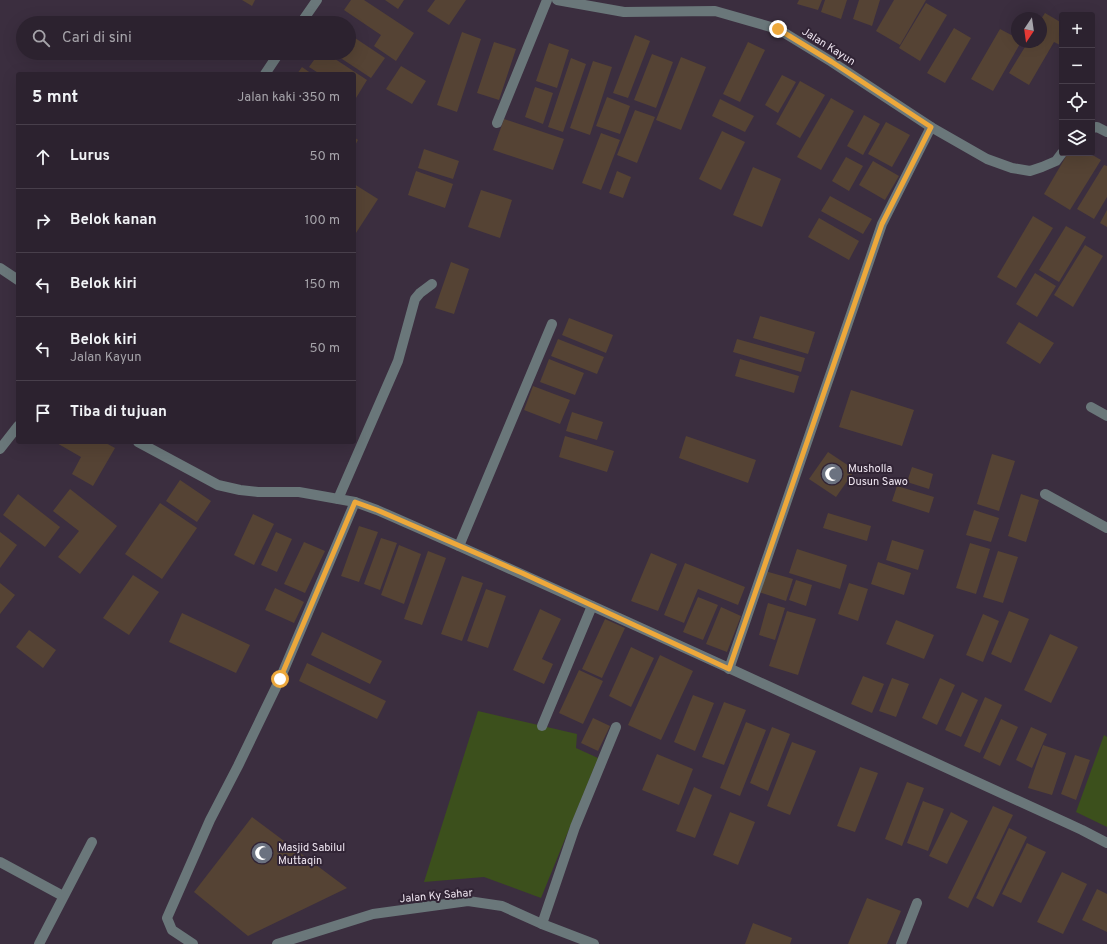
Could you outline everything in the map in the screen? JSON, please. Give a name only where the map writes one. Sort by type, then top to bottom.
[{"type":"street","points":[[306,16],[317,0]]},
{"type":"street","points":[[497,123],[547,0]]},
{"type":"street","name":"Jalan Kayun","points":[[557,0],[624,12],[715,11],[778,29],[832,62],[931,127],[987,159],[1012,168],[1030,171],[1056,160],[1059,156]]},
{"type":"street","points":[[266,72],[275,60]]},
{"type":"street","points":[[729,669],[882,224],[931,127]]},
{"type":"street","points":[[1095,127],[1107,132]]},
{"type":"street","points":[[0,268],[16,279]]},
{"type":"street","points":[[338,499],[398,361],[415,299],[432,284]]},
{"type":"street","points":[[459,546],[552,324]]},
{"type":"street","points":[[1091,407],[1107,416]]},
{"type":"street","points":[[0,449],[16,429]]},
{"type":"street","points":[[142,444],[218,485],[258,492],[299,492],[355,502],[377,510],[592,606],[1082,830],[1107,843]]},
{"type":"street","points":[[1044,494],[1107,528]]},
{"type":"street","points":[[193,944],[172,930],[167,918],[210,820],[280,679],[355,502]]},
{"type":"street","points":[[542,726],[592,606]]},
{"type":"street","points":[[542,924],[575,827],[616,727]]},
{"type":"street","points":[[39,944],[92,842]]},
{"type":"street","points":[[0,862],[63,896]]},
{"type":"street","name":"Jalan Ky Sahar","points":[[277,944],[372,914],[468,902],[502,906],[542,924],[594,944]]},
{"type":"street","points":[[901,944],[917,903]]},
{"type":"green space","points":[[478,711],[577,734],[576,748],[598,758],[541,898],[484,877],[424,882]]},
{"type":"green space","points":[[1104,735],[1107,737],[1107,827],[1076,812]]},
{"type":"building","points":[[242,0],[255,0],[252,6]]},
{"type":"building","points":[[351,0],[364,0],[414,33],[396,61],[374,46],[381,35],[356,18],[356,16],[353,16],[344,10]]},
{"type":"building","points":[[385,0],[404,0],[398,9]]},
{"type":"building","points":[[435,0],[466,0],[449,25],[427,11]]},
{"type":"building","points":[[799,0],[822,0],[818,10],[797,4]]},
{"type":"building","points":[[825,0],[847,0],[841,19],[821,12]]},
{"type":"building","points":[[859,0],[880,0],[872,26],[853,19]]},
{"type":"building","points":[[894,0],[926,0],[900,45],[876,31]]},
{"type":"building","points":[[926,3],[947,15],[920,61],[899,48]]},
{"type":"building","points":[[1047,14],[1059,21],[1059,44],[1054,42],[1029,85],[1009,73],[1024,48],[1047,48]]},
{"type":"building","points":[[954,28],[971,38],[945,83],[927,73]]},
{"type":"building","points":[[1000,29],[1011,35],[1011,48],[1018,48],[993,91],[971,79]]},
{"type":"building","points":[[462,32],[481,39],[457,112],[437,105]]},
{"type":"building","points":[[635,35],[650,41],[628,98],[613,93]]},
{"type":"building","points":[[356,39],[385,58],[371,78],[344,60],[356,60]]},
{"type":"building","points":[[494,42],[516,49],[499,100],[477,93]]},
{"type":"building","points":[[748,42],[765,50],[740,102],[723,94]]},
{"type":"building","points":[[549,43],[569,50],[557,88],[536,81]]},
{"type":"building","points":[[652,54],[673,62],[656,108],[634,100]]},
{"type":"building","points":[[681,57],[706,67],[681,130],[656,120]]},
{"type":"building","points":[[571,58],[586,64],[563,132],[548,127]]},
{"type":"building","points":[[314,60],[337,60],[355,72],[317,72],[309,67]]},
{"type":"building","points":[[593,61],[612,67],[590,135],[570,128]]},
{"type":"building","points":[[401,66],[426,81],[412,104],[386,89]]},
{"type":"building","points":[[302,67],[309,72],[298,72]]},
{"type":"building","points":[[356,73],[367,80],[356,98]]},
{"type":"building","points":[[782,75],[796,82],[778,113],[765,105]]},
{"type":"building","points":[[800,81],[825,95],[800,138],[776,124]]},
{"type":"building","points":[[535,87],[553,93],[543,124],[525,117]]},
{"type":"building","points":[[607,97],[630,106],[620,134],[596,126]]},
{"type":"building","points":[[831,98],[854,111],[821,170],[797,157]]},
{"type":"building","points":[[720,99],[754,116],[745,132],[712,116]]},
{"type":"building","points":[[635,110],[655,117],[637,163],[617,155]]},
{"type":"building","points":[[864,115],[880,124],[863,155],[847,146]]},
{"type":"building","points":[[504,119],[564,139],[553,170],[493,150]]},
{"type":"building","points":[[886,122],[910,135],[892,167],[868,154]]},
{"type":"building","points":[[722,131],[745,142],[721,190],[699,179]]},
{"type":"building","points":[[601,133],[620,140],[601,190],[582,183]]},
{"type":"building","points":[[424,149],[459,161],[453,179],[418,168]]},
{"type":"building","points":[[1066,156],[1094,156],[1101,160],[1070,210],[1044,194]]},
{"type":"building","points":[[846,157],[863,166],[849,191],[832,181]]},
{"type":"building","points":[[873,161],[899,176],[885,200],[859,185]]},
{"type":"building","points":[[1104,165],[1107,166],[1107,197],[1094,219],[1077,209]]},
{"type":"building","points":[[753,167],[781,179],[762,227],[733,215]]},
{"type":"building","points":[[416,171],[453,184],[445,208],[408,195]]},
{"type":"building","points":[[617,171],[631,177],[623,198],[609,193]]},
{"type":"building","points":[[356,185],[378,199],[356,233]]},
{"type":"building","points":[[481,190],[512,200],[500,238],[468,227]]},
{"type":"building","points":[[830,196],[872,219],[863,234],[821,211]]},
{"type":"building","points":[[1107,210],[1107,227],[1100,223]]},
{"type":"building","points":[[1033,216],[1053,228],[1016,288],[997,277]]},
{"type":"building","points":[[819,218],[859,241],[849,260],[808,237]]},
{"type":"building","points":[[1066,226],[1086,237],[1059,282],[1039,270]]},
{"type":"building","points":[[1085,245],[1103,256],[1073,307],[1054,295]]},
{"type":"building","points":[[451,262],[469,269],[454,314],[435,308]]},
{"type":"building","points":[[1035,273],[1056,286],[1037,317],[1016,304]]},
{"type":"building","points":[[760,316],[815,332],[808,354],[753,338]]},
{"type":"building","points":[[569,318],[613,335],[606,353],[562,335]]},
{"type":"building","points":[[1019,322],[1054,343],[1040,364],[1006,343]]},
{"type":"building","points":[[558,339],[604,357],[597,374],[551,356]]},
{"type":"building","points":[[737,339],[805,358],[801,372],[733,352]]},
{"type":"building","points":[[549,359],[584,373],[575,395],[540,382]]},
{"type":"building","points":[[740,359],[799,376],[794,393],[735,376]]},
{"type":"building","points":[[533,386],[570,400],[560,424],[524,410]]},
{"type":"building","points":[[851,390],[914,410],[902,446],[839,427]]},
{"type":"building","points":[[572,412],[603,422],[597,440],[566,431]]},
{"type":"building","points":[[565,436],[614,451],[607,472],[559,457]]},
{"type":"building","points":[[686,436],[756,460],[748,483],[679,458]]},
{"type":"building","points":[[58,444],[108,444],[115,448],[93,486],[72,474],[81,457]]},
{"type":"building","name":"Musholla Dusun Sawo","points":[[828,452],[855,470],[836,497],[809,479]]},
{"type":"building","points":[[992,454],[1015,461],[999,511],[977,504]]},
{"type":"building","points":[[912,467],[933,474],[929,489],[907,482]]},
{"type":"building","points":[[180,480],[211,501],[197,522],[166,501]]},
{"type":"building","points":[[897,486],[934,497],[929,513],[892,501]]},
{"type":"building","points":[[70,489],[117,526],[80,574],[58,557],[79,531],[53,511]]},
{"type":"building","points":[[18,494],[60,527],[45,547],[3,515]]},
{"type":"building","points":[[1021,494],[1039,500],[1026,542],[1008,536]]},
{"type":"building","points":[[160,503],[197,528],[162,579],[125,554]]},
{"type":"building","points":[[974,510],[999,518],[991,542],[966,535]]},
{"type":"building","points":[[828,513],[871,526],[867,541],[823,528]]},
{"type":"building","points":[[253,514],[274,524],[254,565],[234,555]]},
{"type":"building","points":[[359,526],[378,532],[359,582],[341,576]]},
{"type":"building","points":[[0,532],[17,545],[0,568]]},
{"type":"building","points":[[276,532],[292,539],[277,572],[261,565]]},
{"type":"building","points":[[381,538],[397,543],[380,590],[364,584]]},
{"type":"building","points":[[892,540],[924,550],[918,570],[886,560]]},
{"type":"building","points":[[304,542],[325,551],[305,593],[284,584]]},
{"type":"building","points":[[970,543],[990,549],[976,594],[956,588]]},
{"type":"building","points":[[399,545],[421,554],[404,604],[381,595]]},
{"type":"building","points":[[797,549],[847,565],[840,589],[789,573]]},
{"type":"building","points":[[428,551],[446,558],[422,625],[404,619]]},
{"type":"building","points":[[998,551],[1018,557],[1003,603],[983,597]]},
{"type":"building","points":[[651,553],[677,564],[658,611],[631,601]]},
{"type":"building","points":[[878,562],[911,573],[904,595],[871,584]]},
{"type":"building","points":[[685,563],[745,587],[738,605],[698,589],[684,623],[664,615]]},
{"type":"building","points":[[765,571],[793,579],[786,601],[759,592]]},
{"type":"building","points":[[133,575],[159,592],[129,635],[103,618]]},
{"type":"building","points":[[462,576],[483,583],[462,641],[441,634]]},
{"type":"building","points":[[796,580],[812,585],[806,606],[789,600]]},
{"type":"building","points":[[0,583],[15,595],[0,614]]},
{"type":"building","points":[[849,583],[868,589],[858,621],[838,614]]},
{"type":"building","points":[[275,588],[304,602],[294,623],[265,610]]},
{"type":"building","points":[[486,589],[506,596],[488,648],[467,641]]},
{"type":"building","points":[[698,597],[718,605],[703,640],[683,632]]},
{"type":"building","points":[[768,603],[785,608],[775,640],[759,635]]},
{"type":"building","points":[[721,607],[741,616],[727,652],[706,644]]},
{"type":"building","points":[[540,609],[561,619],[542,659],[553,664],[544,684],[513,670]]},
{"type":"building","points":[[787,611],[816,619],[798,675],[769,666]]},
{"type":"building","points":[[1009,611],[1029,619],[1011,663],[991,654]]},
{"type":"building","points":[[182,613],[250,645],[236,673],[169,642]]},
{"type":"building","points":[[983,614],[999,621],[983,662],[966,655]]},
{"type":"building","points":[[605,619],[625,628],[602,678],[582,669]]},
{"type":"building","points":[[896,620],[934,635],[924,659],[886,644]]},
{"type":"building","points":[[29,630],[56,650],[43,668],[16,647]]},
{"type":"building","points":[[322,632],[382,661],[370,684],[311,655]]},
{"type":"building","points":[[1050,634],[1078,647],[1051,703],[1024,690]]},
{"type":"building","points":[[631,647],[654,658],[631,707],[609,696]]},
{"type":"building","points":[[660,655],[693,671],[661,740],[628,725]]},
{"type":"building","points":[[307,663],[386,701],[377,719],[299,681]]},
{"type":"building","points":[[579,670],[603,681],[583,724],[559,713]]},
{"type":"building","points":[[863,676],[884,684],[872,713],[851,704]]},
{"type":"building","points":[[892,678],[909,684],[896,717],[879,711]]},
{"type":"building","points":[[940,678],[955,685],[937,725],[922,718]]},
{"type":"building","points":[[962,692],[978,700],[961,737],[945,730]]},
{"type":"building","points":[[693,695],[714,703],[695,751],[674,742]]},
{"type":"building","points":[[985,697],[1002,705],[980,753],[964,746]]},
{"type":"building","points":[[724,702],[746,710],[724,765],[702,757]]},
{"type":"building","points":[[593,718],[610,726],[598,751],[581,743]]},
{"type":"building","points":[[1001,719],[1018,727],[1000,766],[983,758]]},
{"type":"building","points":[[746,722],[766,730],[740,796],[720,788]]},
{"type":"building","points":[[772,727],[790,734],[768,791],[750,783]]},
{"type":"building","points":[[1031,727],[1047,734],[1032,768],[1016,760]]},
{"type":"building","points":[[792,742],[816,751],[790,815],[767,806]]},
{"type":"building","points":[[1043,745],[1066,753],[1052,795],[1028,788]]},
{"type":"building","points":[[657,754],[693,769],[679,805],[642,790]]},
{"type":"building","points":[[1075,755],[1090,760],[1076,800],[1061,794]]},
{"type":"building","points":[[860,767],[878,773],[855,832],[837,826]]},
{"type":"building","points":[[907,782],[924,788],[902,846],[885,839]]},
{"type":"building","points":[[694,787],[712,795],[695,838],[676,831]]},
{"type":"building","points":[[923,801],[944,809],[928,851],[907,843]]},
{"type":"building","points":[[993,806],[1013,815],[968,908],[948,898]]},
{"type":"building","points":[[730,812],[755,822],[738,865],[713,855]]},
{"type":"building","points":[[951,812],[968,821],[947,864],[929,856]]},
{"type":"building","name":"Masjid Sabilul Muttaqin","points":[[252,817],[347,888],[248,936],[194,892]]},
{"type":"building","points":[[1009,828],[1027,837],[993,907],[976,898]]},
{"type":"building","points":[[1027,843],[1046,852],[1021,903],[1002,894]]},
{"type":"building","points":[[1062,872],[1087,884],[1063,934],[1037,922]]},
{"type":"building","points":[[1097,889],[1107,894],[1107,932],[1082,920]]},
{"type":"building","points":[[867,898],[901,911],[887,944],[848,944]]},
{"type":"building","points":[[753,923],[792,938],[790,944],[745,944]]},
{"type":"place","name":"Musholla Dusun Sawo","points":[[832,474]]},
{"type":"place","name":"Masjid Sabilul Muttaqin","points":[[262,853]]},
{"type":"route","points":[[280,679],[355,502],[377,510],[522,573],[729,669],[882,224],[931,127],[832,62],[778,29]]}]
